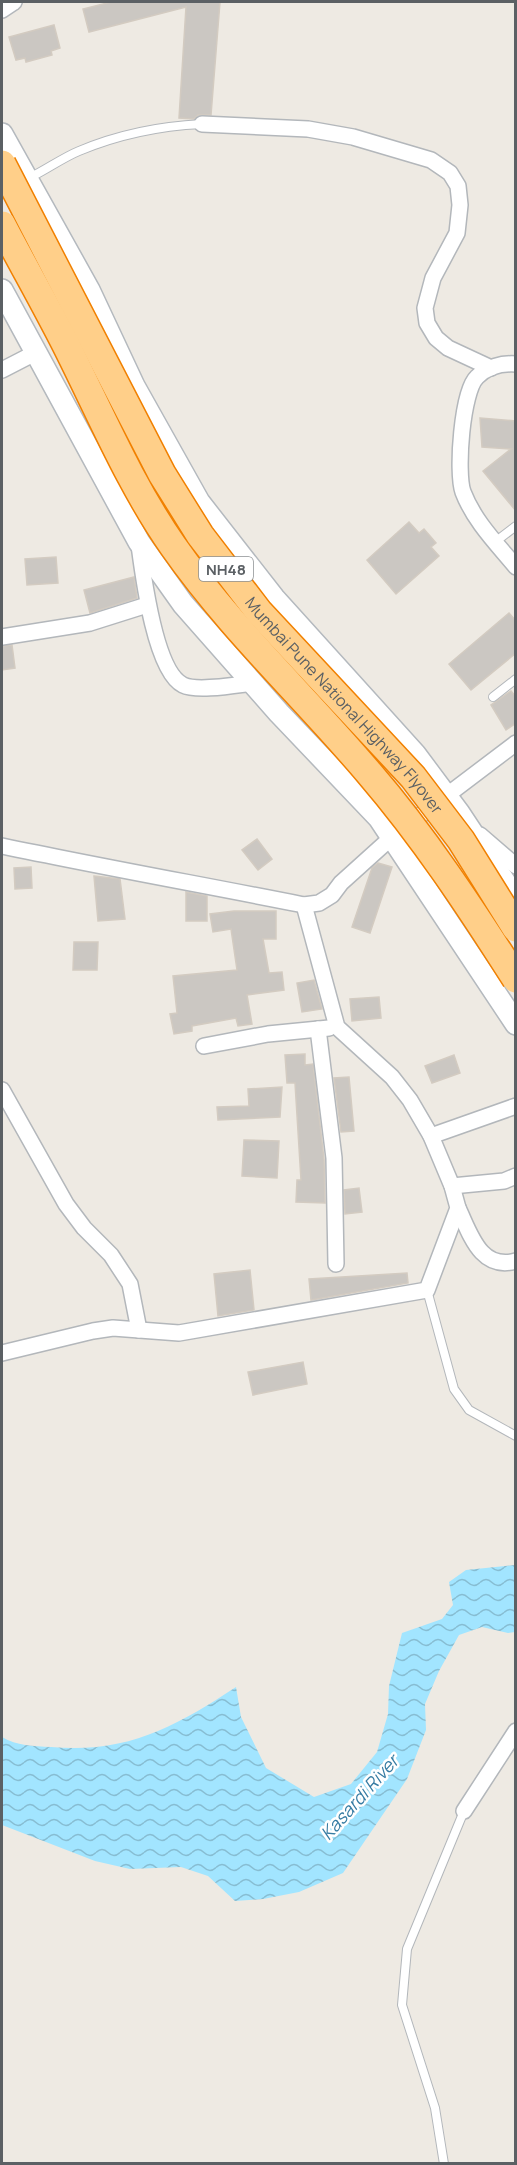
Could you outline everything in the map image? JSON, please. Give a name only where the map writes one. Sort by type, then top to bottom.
[{"type":"highway","name":"Mumbai Pune National Highway Flyover","points":[[2,164],[162,474],[200,535],[259,612],[413,777],[461,840],[516,928]]},
{"type":"highway","name":"Mumbai Pune National Highway Flyover","points":[[2,225],[68,349],[146,506],[173,547],[222,611],[368,771],[414,826],[455,884],[516,979]]},
{"type":"main road","points":[[2,134],[89,290],[134,386],[199,501],[274,598],[415,754],[466,822],[516,898]]},
{"type":"main road","points":[[2,290],[139,542],[183,604],[379,818],[516,1024]]},
{"type":"street","points":[[2,10],[14,2]]},
{"type":"street","points":[[202,124],[308,129],[353,137],[431,160],[450,173],[458,186],[460,205],[457,233],[434,278],[425,308],[427,323],[436,338],[448,348],[491,368]]},
{"type":"street","points":[[2,369],[35,353]]},
{"type":"street","points":[[516,364],[491,368],[476,377],[469,390],[459,466],[462,489],[471,510],[516,567]]},
{"type":"street","points":[[139,542],[147,605],[167,665],[173,676],[183,685],[196,687],[253,683]]},
{"type":"street","points":[[2,637],[90,623],[147,605]]},
{"type":"street","points":[[2,846],[76,863],[127,870],[304,904],[319,903],[332,894],[392,837],[516,743]]},
{"type":"street","points":[[466,822],[516,866]]},
{"type":"street","points":[[304,904],[337,1027],[392,1077],[410,1100],[431,1136],[452,1186],[458,1208],[479,1251],[490,1261],[516,1261]]},
{"type":"street","points":[[204,1046],[268,1034],[337,1027]]},
{"type":"street","points":[[318,1029],[334,1158],[336,1264]]},
{"type":"street","points":[[2,1090],[66,1204],[84,1228],[111,1255],[130,1284],[139,1330]]},
{"type":"street","points":[[431,1136],[516,1106]]},
{"type":"street","points":[[452,1186],[504,1181],[516,1176]]},
{"type":"street","points":[[2,1353],[113,1328],[179,1333],[426,1290],[458,1208]]},
{"type":"street","points":[[464,1811],[516,1731]]},
{"type":"lane","points":[[28,178],[78,151],[110,140],[173,125],[202,124]]},
{"type":"lane","points":[[495,542],[516,526]]},
{"type":"lane","points":[[493,697],[516,679]]},
{"type":"lane","points":[[426,1290],[454,1389],[469,1410],[516,1436]]},
{"type":"lane","points":[[444,2163],[435,2108],[402,2005],[407,1949],[464,1811]]},
{"type":"water","name":"Kasardi River","points":[[515,1565],[515,1632],[508,1633],[482,1627],[459,1635],[439,1671],[425,1704],[426,1730],[407,1779],[343,1873],[299,1892],[263,1899],[235,1901],[208,1876],[181,1867],[130,1869],[95,1861],[2,1825],[2,1737],[25,1745],[78,1748],[126,1742],[149,1735],[192,1714],[236,1687],[241,1717],[266,1768],[314,1797],[351,1784],[377,1752],[388,1714],[389,1686],[402,1633],[442,1619],[453,1605],[449,1582],[466,1570]]},
{"type":"building","points":[[111,2],[220,2],[211,115],[198,115],[194,119],[179,118],[186,7],[89,32],[83,9]]},
{"type":"building","points":[[54,25],[60,48],[51,51],[52,55],[26,62],[25,58],[16,60],[9,37]]},
{"type":"building","points":[[480,418],[516,421],[516,511],[483,471],[511,449],[482,447]]},
{"type":"building","points":[[409,522],[419,533],[424,529],[436,543],[431,547],[439,556],[396,594],[367,560]]},
{"type":"building","points":[[56,557],[58,583],[27,585],[25,559]]},
{"type":"building","points":[[134,577],[137,598],[90,613],[84,590]]},
{"type":"building","points":[[509,613],[516,621],[516,653],[471,690],[449,664]]},
{"type":"building","points":[[12,645],[15,668],[2,670],[2,646]]},
{"type":"building","points":[[511,691],[516,697],[516,723],[506,730],[491,705]]},
{"type":"building","points":[[257,839],[272,859],[258,870],[242,850]]},
{"type":"building","points":[[378,863],[392,867],[370,933],[352,927],[372,868]]},
{"type":"building","points":[[31,867],[32,888],[15,889],[14,868]]},
{"type":"building","points":[[94,876],[120,879],[125,919],[98,921]]},
{"type":"building","points":[[186,892],[207,896],[207,921],[186,921]]},
{"type":"building","points":[[234,911],[276,911],[276,939],[263,939],[269,973],[282,972],[284,990],[247,995],[252,1024],[238,1026],[236,1018],[192,1026],[192,1031],[174,1034],[170,1014],[177,1013],[173,976],[237,970],[231,929],[213,932],[210,914]]},
{"type":"building","points":[[74,942],[98,942],[97,970],[73,970]]},
{"type":"building","points":[[314,980],[322,1009],[302,1012],[297,983]]},
{"type":"building","points":[[379,997],[381,1018],[352,1021],[350,999]]},
{"type":"building","points":[[305,1054],[305,1065],[313,1064],[324,1159],[325,1203],[296,1202],[297,1180],[301,1180],[295,1083],[287,1083],[285,1055]]},
{"type":"building","points":[[454,1055],[460,1073],[432,1083],[425,1066]]},
{"type":"building","points":[[349,1077],[354,1131],[341,1132],[334,1078]]},
{"type":"building","points":[[282,1087],[280,1117],[218,1120],[217,1107],[249,1106],[248,1089]]},
{"type":"building","points":[[244,1140],[279,1141],[277,1178],[242,1176]]},
{"type":"building","points":[[359,1188],[362,1212],[345,1214],[344,1190]]},
{"type":"building","points":[[250,1270],[254,1310],[218,1316],[214,1274]]},
{"type":"building","points":[[407,1273],[408,1283],[311,1300],[309,1279]]},
{"type":"building","points":[[303,1362],[307,1384],[253,1395],[248,1372]]}]
